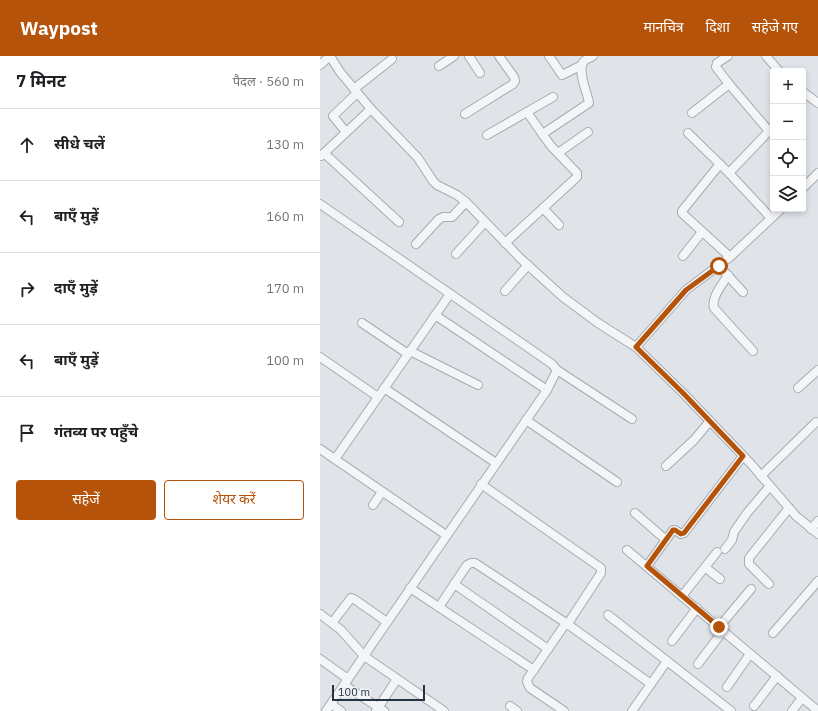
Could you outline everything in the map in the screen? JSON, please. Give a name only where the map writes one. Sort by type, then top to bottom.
[{"type":"street","points":[[320,65],[330,56],[340,72],[371,110],[414,154],[438,185],[457,195],[466,202],[505,243],[563,297],[598,323],[636,347],[710,420],[796,516],[815,531],[818,521]]},
{"type":"street","points":[[439,66],[454,56]]},
{"type":"street","points":[[465,114],[513,84],[515,81],[514,77],[499,56]]},
{"type":"street","points":[[549,56],[562,75],[582,65],[592,56]]},
{"type":"street","points":[[728,56],[716,65],[729,84],[770,128]]},
{"type":"street","points":[[766,56],[776,68]]},
{"type":"street","points":[[473,58],[480,73]]},
{"type":"street","points":[[346,132],[332,116],[356,91],[392,59]]},
{"type":"street","points":[[543,135],[562,120],[589,103],[582,76],[582,65]]},
{"type":"street","points":[[692,113],[729,84]]},
{"type":"street","points":[[806,94],[818,103]]},
{"type":"street","points":[[488,135],[554,97]]},
{"type":"street","points":[[371,110],[322,155],[399,222]]},
{"type":"street","points":[[505,243],[577,176],[543,135],[527,112]]},
{"type":"street","points":[[729,173],[770,130]]},
{"type":"street","points":[[558,153],[588,132]]},
{"type":"street","points":[[688,133],[729,173],[771,218]]},
{"type":"street","points":[[720,164],[682,209],[682,213],[730,257]]},
{"type":"street","points":[[806,185],[818,173]]},
{"type":"street","points":[[416,244],[439,219],[443,217],[452,217],[466,202]]},
{"type":"street","points":[[320,204],[552,364],[557,370],[632,419]]},
{"type":"street","points":[[543,208],[559,225]]},
{"type":"street","points":[[636,347],[686,290],[730,257],[778,212]]},
{"type":"street","points":[[456,254],[485,222]]},
{"type":"street","points":[[683,256],[702,232]]},
{"type":"street","points":[[505,291],[528,265]]},
{"type":"street","points":[[719,266],[743,292]]},
{"type":"street","points":[[728,275],[715,297],[713,304],[714,308],[753,351]]},
{"type":"street","points":[[335,459],[450,294]]},
{"type":"street","points":[[435,315],[546,390]]},
{"type":"street","points":[[362,323],[409,353],[478,385]]},
{"type":"street","points":[[320,357],[378,397]]},
{"type":"street","points":[[326,711],[526,420],[557,370]]},
{"type":"street","points":[[798,388],[818,370]]},
{"type":"street","points":[[384,388],[496,463]]},
{"type":"street","points":[[526,420],[617,482]]},
{"type":"street","points":[[666,466],[694,440],[710,420]]},
{"type":"street","points":[[761,476],[816,422]]},
{"type":"street","points":[[320,449],[446,536]]},
{"type":"street","points":[[647,566],[674,530],[681,534],[684,533],[743,456]]},
{"type":"street","points":[[481,484],[601,568],[601,573],[528,678],[527,682],[530,688],[564,711]]},
{"type":"street","points":[[682,596],[732,540],[734,532],[747,513],[770,486]]},
{"type":"street","points":[[373,505],[382,492]]},
{"type":"street","points":[[769,584],[749,564],[749,558],[789,508]]},
{"type":"street","points":[[635,513],[666,540]]},
{"type":"street","points":[[627,550],[818,711]]},
{"type":"street","points":[[439,607],[467,565],[475,563],[567,624],[651,684]]},
{"type":"street","points":[[706,568],[720,579]]},
{"type":"street","points":[[773,633],[818,581]]},
{"type":"street","points":[[454,584],[548,649]]},
{"type":"street","points":[[410,588],[534,670]]},
{"type":"street","points":[[698,664],[721,629],[751,589]]},
{"type":"street","points":[[332,623],[351,598],[387,622]]},
{"type":"street","points":[[672,641],[697,608]]},
{"type":"street","points":[[320,614],[340,630],[364,656],[444,711]]},
{"type":"street","points":[[608,615],[731,711]]},
{"type":"street","points":[[727,687],[750,654]]},
{"type":"street","points":[[320,659],[379,710],[397,679]]},
{"type":"street","points":[[632,711],[667,661]]},
{"type":"street","points":[[754,706],[777,676]]},
{"type":"street","points":[[792,711],[802,698]]},
{"type":"street","points":[[331,704],[341,711]]},
{"type":"route","points":[[719,266],[686,290],[636,347],[684,394],[743,456],[684,533],[681,534],[673,530],[647,566],[719,627]]}]
